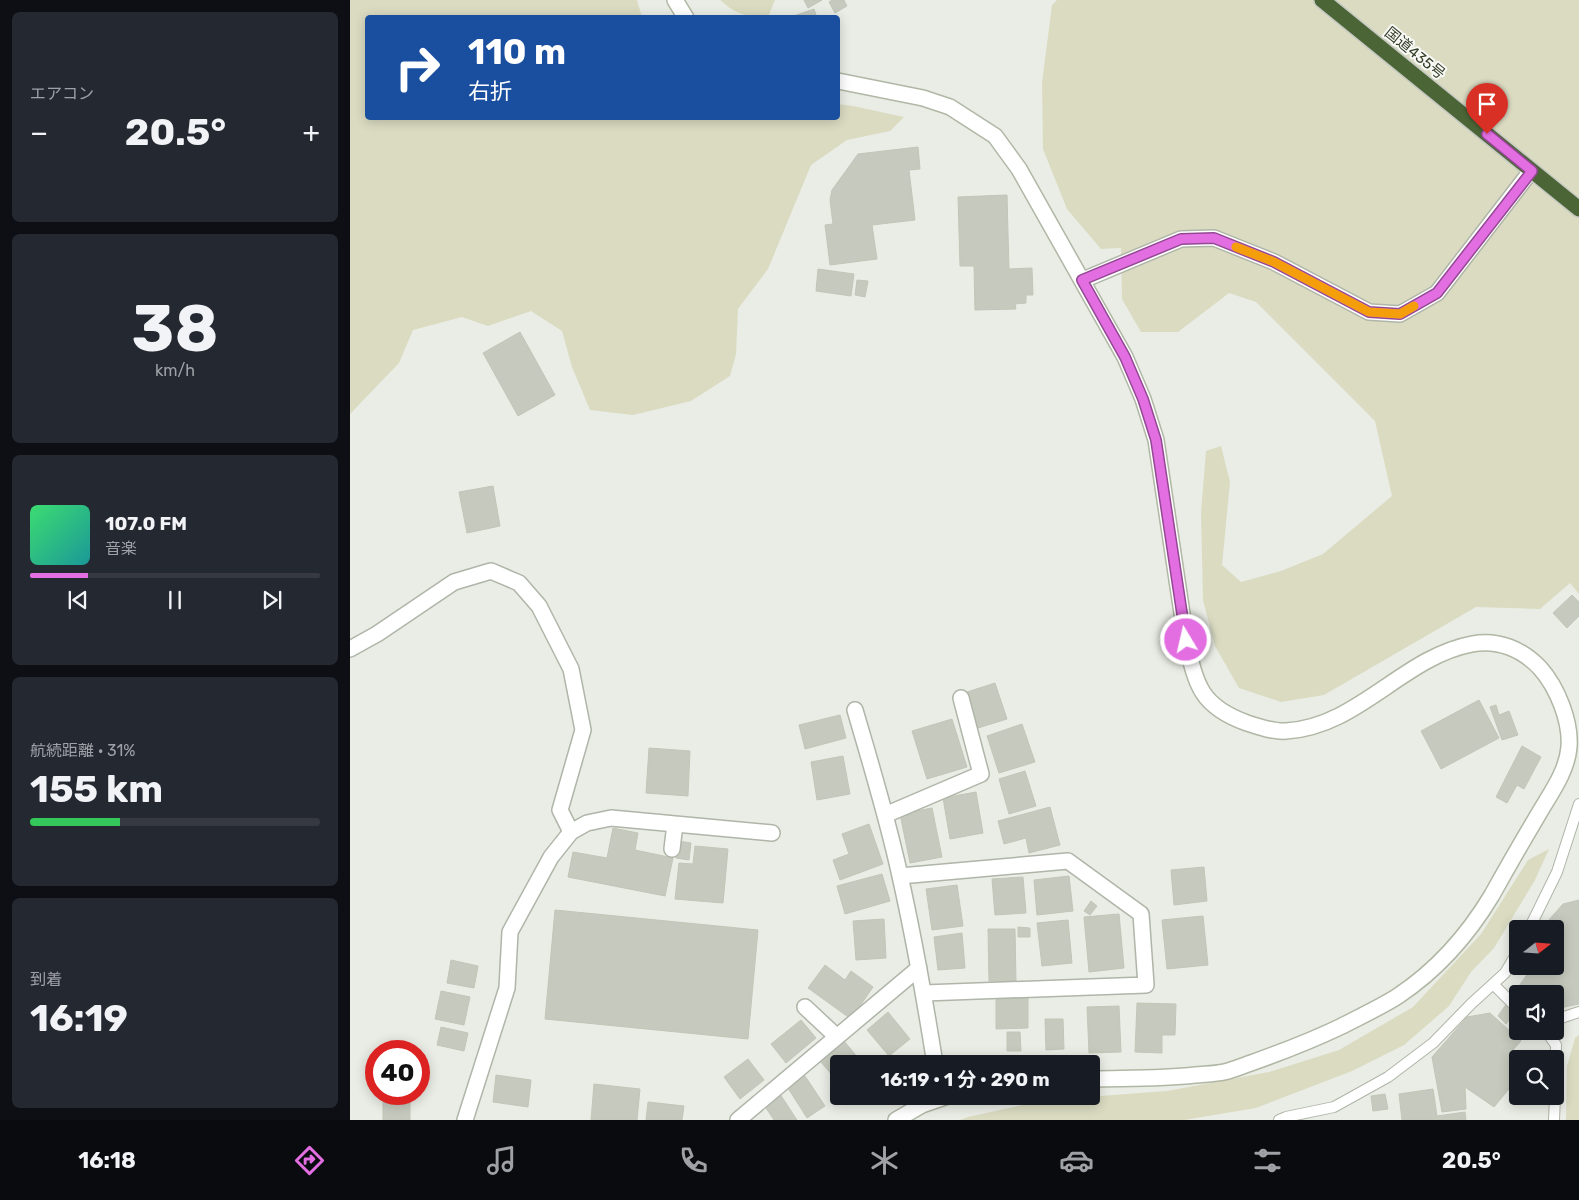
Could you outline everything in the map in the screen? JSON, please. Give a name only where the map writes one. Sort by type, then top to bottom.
[{"type":"highway","name":"国道435号","points":[[1322,0],[1579,209]]},
{"type":"street","points":[[675,0],[684,15]]},
{"type":"street","points":[[840,81],[923,98],[950,107],[995,136],[1019,169],[1125,357],[1143,399],[1156,440],[1184,631],[1193,670],[1201,690],[1216,709],[1234,718],[1283,732],[1311,728],[1342,715],[1417,666],[1446,651],[1474,644],[1495,643],[1517,649],[1547,675],[1558,695],[1566,716],[1574,748],[1562,773],[1485,906],[1457,944],[1429,973],[1397,997],[1340,1027],[1285,1051],[1223,1072],[1182,1077],[1100,1079]]},
{"type":"street","points":[[1082,280],[1181,239],[1214,238],[1274,262],[1369,312],[1400,314],[1437,293],[1532,171]]},
{"type":"street","points":[[350,649],[377,634],[454,582],[491,571],[519,583],[539,606],[571,669],[583,730],[560,810],[571,832]]},
{"type":"street","points":[[885,816],[981,774],[960,698]]},
{"type":"street","points":[[855,710],[900,876],[934,1055]]},
{"type":"street","points":[[465,1120],[507,988],[510,932],[551,857],[571,832],[587,823],[611,818],[772,833]]},
{"type":"street","points":[[672,849],[675,824]]},
{"type":"street","points":[[900,876],[1068,861],[1141,914],[1146,985],[924,993]]},
{"type":"street","points":[[738,1120],[919,968]]},
{"type":"street","points":[[805,1007],[837,1037]]},
{"type":"street","points":[[896,1120],[922,1105]]},
{"type":"lane","points":[[1533,920],[1557,872],[1579,804]]},
{"type":"lane","points":[[1279,1120],[1334,1106],[1388,1077],[1433,1043],[1471,1004],[1505,974],[1509,967]]},
{"type":"lane","points":[[1494,984],[1509,1000]]},
{"type":"lane","points":[[1564,1017],[1579,1012]]},
{"type":"lane","points":[[1554,1120],[1555,1105]]},
{"type":"green space","points":[[350,0],[637,0],[641,15],[365,15],[365,120],[840,120],[840,104],[904,117],[890,131],[847,140],[811,165],[768,269],[738,309],[736,354],[730,376],[691,401],[633,415],[590,410],[572,367],[562,331],[531,311],[488,326],[462,317],[413,330],[399,363],[350,414]]},
{"type":"green space","points":[[720,0],[775,0],[769,15],[745,15],[731,9]]},
{"type":"green space","points":[[1057,0],[1579,0],[1579,594],[1570,583],[1540,609],[1476,607],[1324,695],[1281,702],[1239,688],[1215,646],[1203,600],[1201,512],[1206,451],[1221,446],[1230,482],[1222,565],[1241,582],[1281,571],[1323,554],[1392,496],[1375,421],[1256,302],[1229,293],[1178,332],[1141,332],[1122,299],[1121,248],[1101,249],[1067,209],[1043,149],[1042,83],[1052,5]]},
{"type":"green space","points":[[1549,849],[1535,880],[1511,920],[1509,920],[1494,948],[1471,972],[1449,1006],[1404,1045],[1352,1071],[1256,1108],[1184,1120],[960,1120],[1023,1105],[1100,1105],[1100,1096],[1167,1091],[1269,1072],[1339,1050],[1413,1007],[1481,934],[1528,860]]},
{"type":"green space","points":[[1579,1035],[1579,1120],[1566,1120],[1567,1066],[1575,1038]]},
{"type":"building","points":[[804,0],[822,0],[808,8]]},
{"type":"building","points":[[832,0],[844,0],[847,6],[835,13],[829,2]]},
{"type":"building","points":[[814,9],[816,15],[797,15]]},
{"type":"building","points":[[918,147],[920,169],[909,170],[915,220],[872,225],[877,259],[830,265],[825,225],[833,224],[830,200],[832,190],[858,154]]},
{"type":"building","points":[[1007,195],[1009,269],[1032,268],[1033,295],[1026,295],[1026,303],[1015,304],[1016,309],[975,310],[974,266],[960,266],[958,197]]},
{"type":"building","points":[[818,269],[854,274],[851,296],[816,291]]},
{"type":"building","points":[[857,280],[868,281],[865,297],[855,295]]},
{"type":"building","points":[[520,332],[555,395],[518,416],[483,353]]},
{"type":"building","points":[[493,486],[500,526],[467,533],[459,492]]},
{"type":"building","points":[[1572,595],[1579,602],[1579,616],[1567,628],[1553,613]]},
{"type":"building","points":[[995,683],[1007,719],[978,728],[967,692]]},
{"type":"building","points":[[1479,700],[1499,738],[1441,769],[1421,731]]},
{"type":"building","points":[[1496,705],[1499,715],[1509,711],[1518,735],[1502,740],[1490,707]]},
{"type":"building","points":[[840,715],[846,738],[805,749],[799,725]]},
{"type":"building","points":[[952,719],[967,767],[927,779],[912,731]]},
{"type":"building","points":[[1022,724],[1035,762],[999,773],[987,736]]},
{"type":"building","points":[[1522,746],[1541,757],[1524,789],[1517,785],[1507,803],[1496,797]]},
{"type":"building","points":[[649,748],[690,751],[688,796],[646,793]]},
{"type":"building","points":[[843,756],[850,794],[817,800],[811,762]]},
{"type":"building","points":[[1025,771],[1036,806],[1009,814],[999,779]]},
{"type":"building","points":[[976,792],[983,833],[950,839],[943,798]]},
{"type":"building","points":[[1050,807],[1060,845],[1029,853],[1026,838],[1004,844],[998,821]]},
{"type":"building","points":[[932,808],[942,857],[910,863],[900,814]]},
{"type":"building","points":[[869,824],[883,864],[840,880],[833,860],[849,854],[842,834]]},
{"type":"building","points":[[613,828],[638,833],[635,850],[673,858],[665,896],[568,877],[573,852],[607,858]]},
{"type":"building","points":[[678,841],[691,843],[689,860],[676,858]]},
{"type":"building","points":[[695,846],[728,849],[723,903],[675,899],[679,863],[693,864]]},
{"type":"building","points":[[1204,867],[1207,901],[1174,905],[1171,870]]},
{"type":"building","points":[[882,874],[890,901],[845,914],[837,886]]},
{"type":"building","points":[[1069,876],[1073,911],[1037,915],[1034,880]]},
{"type":"building","points":[[1023,877],[1026,913],[995,915],[992,879]]},
{"type":"building","points":[[957,885],[963,926],[932,930],[926,889]]},
{"type":"building","points":[[1579,900],[1579,1004],[1564,1007],[1564,985],[1520,985],[1527,975],[1564,975],[1564,920],[1549,920],[1563,904]]},
{"type":"building","points":[[1091,901],[1097,906],[1090,915],[1084,911]]},
{"type":"building","points":[[555,910],[758,930],[748,1039],[545,1019]]},
{"type":"building","points":[[1119,914],[1124,968],[1089,972],[1084,917]]},
{"type":"building","points":[[1203,916],[1208,965],[1167,969],[1162,920]]},
{"type":"building","points":[[884,919],[886,958],[856,960],[853,921]]},
{"type":"building","points":[[1068,920],[1072,963],[1042,966],[1037,923]]},
{"type":"building","points":[[1018,927],[1030,928],[1030,937],[1018,937]]},
{"type":"building","points":[[988,929],[1015,929],[1016,981],[989,981]]},
{"type":"building","points":[[962,933],[965,968],[938,970],[934,937]]},
{"type":"building","points":[[451,960],[478,966],[474,988],[447,983]]},
{"type":"building","points":[[825,965],[845,980],[851,971],[873,987],[851,1019],[808,988]]},
{"type":"building","points":[[441,991],[470,997],[464,1025],[435,1019]]},
{"type":"building","points":[[1028,998],[1028,1028],[996,1029],[996,999]]},
{"type":"building","points":[[1509,1000],[1509,1020],[1506,1024],[1498,1016]]},
{"type":"building","points":[[1137,1003],[1176,1004],[1175,1035],[1162,1035],[1162,1053],[1135,1052]]},
{"type":"building","points":[[1119,1006],[1121,1052],[1089,1053],[1087,1007]]},
{"type":"building","points":[[888,1012],[910,1039],[888,1055],[867,1030]]},
{"type":"building","points":[[1490,1013],[1509,1030],[1509,1040],[1521,1041],[1513,1050],[1509,1050],[1509,1089],[1494,1107],[1465,1087],[1466,1109],[1442,1112],[1432,1057],[1467,1017]]},
{"type":"building","points":[[1045,1019],[1063,1019],[1064,1049],[1046,1050]]},
{"type":"building","points":[[801,1020],[816,1038],[786,1063],[771,1044]]},
{"type":"building","points":[[441,1027],[468,1033],[464,1051],[437,1045]]},
{"type":"building","points":[[1007,1032],[1020,1032],[1021,1051],[1007,1051]]},
{"type":"building","points":[[844,1041],[856,1055],[830,1055],[830,1073],[820,1061]]},
{"type":"building","points":[[748,1059],[764,1080],[740,1099],[724,1077]]},
{"type":"building","points":[[496,1075],[531,1080],[528,1107],[493,1102]]},
{"type":"building","points":[[805,1076],[825,1106],[807,1118],[788,1088]]},
{"type":"building","points":[[594,1084],[640,1089],[637,1120],[591,1120]]},
{"type":"building","points":[[1433,1089],[1437,1116],[1465,1112],[1466,1120],[1402,1120],[1399,1094]]},
{"type":"building","points":[[780,1094],[797,1120],[774,1120],[764,1105]]},
{"type":"building","points":[[1385,1094],[1388,1109],[1373,1111],[1371,1096]]},
{"type":"building","points":[[648,1102],[684,1106],[682,1120],[646,1120]]},
{"type":"building","points":[[383,1105],[410,1105],[410,1120],[383,1120]]},
{"type":"slow traffic","points":[[1236,247],[1274,262],[1369,312],[1400,314],[1414,306]]},
{"type":"route","points":[[1186,640],[1156,440],[1143,399],[1125,357],[1082,280],[1181,239],[1214,238],[1274,262],[1369,312],[1400,314],[1437,293],[1532,171],[1487,134]]}]
